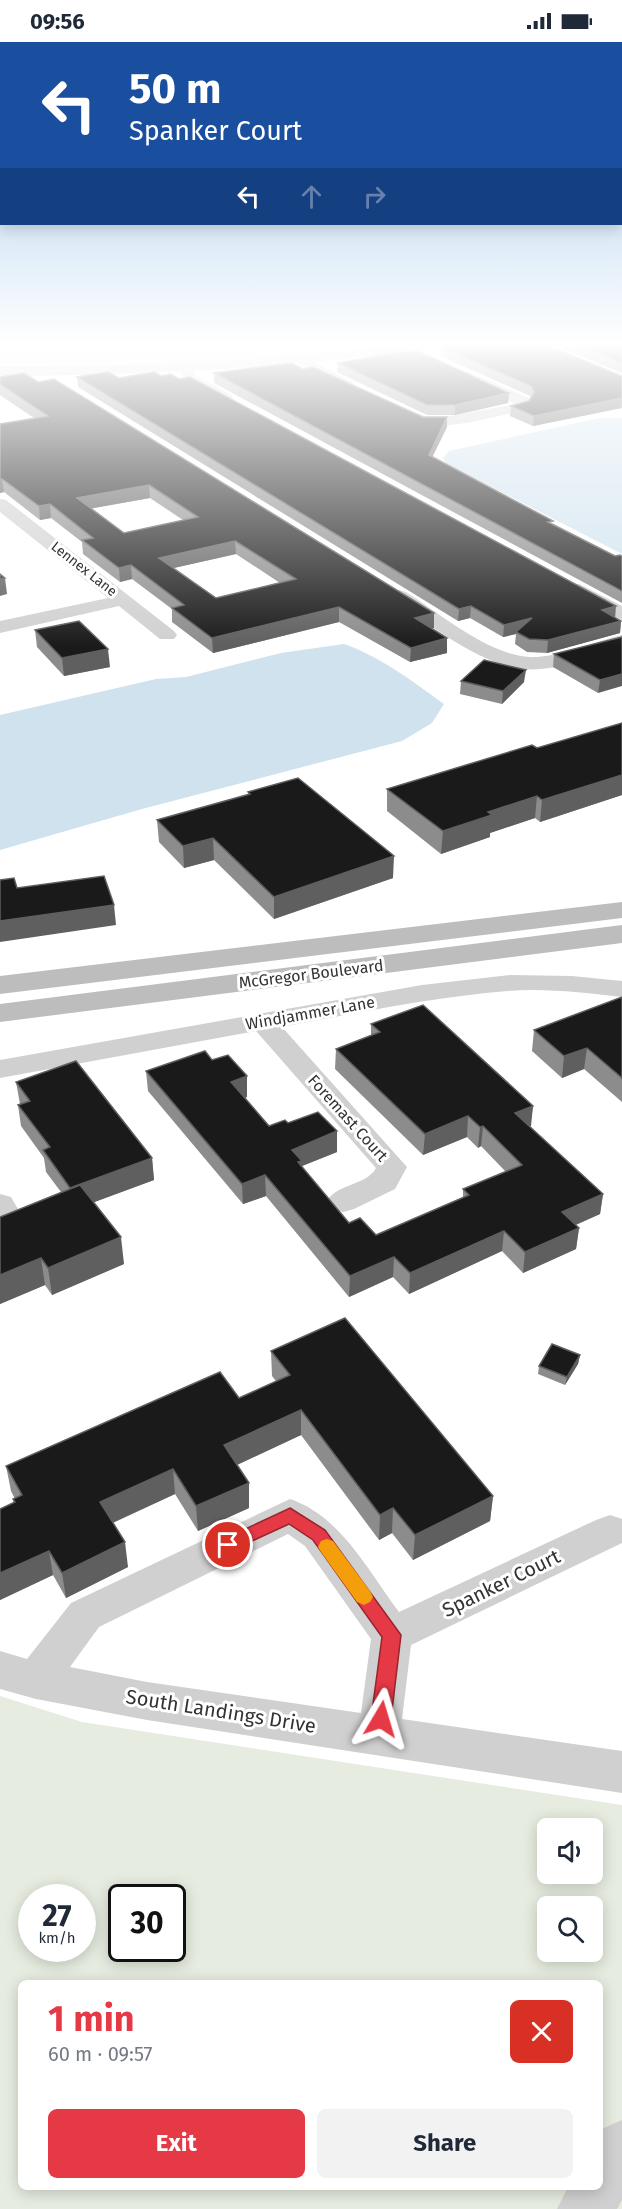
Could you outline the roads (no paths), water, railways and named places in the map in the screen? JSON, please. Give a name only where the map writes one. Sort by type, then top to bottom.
[{"type":"main road","name":"McGregor Boulevard","points":[[0,985],[622,910]]},
{"type":"main road","name":"McGregor Boulevard","points":[[0,1012],[622,934]]},
{"type":"street","name":"Lennex Lane","points":[[0,504],[167,635]]},
{"type":"street","points":[[570,585],[622,614]]},
{"type":"street","points":[[389,590],[500,658],[522,663],[545,662],[622,641]]},
{"type":"street","points":[[0,627],[123,600]]},
{"type":"street","name":"Windjammer Lane","points":[[0,1069],[422,993],[510,983],[572,984],[622,989]]},
{"type":"street","name":"Foremast Court","points":[[263,1022],[392,1167],[384,1182],[343,1201]]},
{"type":"street","points":[[18,1675],[85,1615],[290,1515],[319,1535],[392,1635],[379,1735]]},
{"type":"street","name":"Spanker Court","points":[[392,1635],[610,1531]]},
{"type":"street","name":"South Landings Drive","points":[[18,1675],[147,1701],[622,1772]]},
{"type":"street","points":[[603,2182],[622,2146]]},
{"type":"street","points":[[584,2209],[598,2190]]},
{"type":"water","points":[[480,444],[622,444],[622,554],[447,464],[443,458],[449,451]]},
{"type":"water","points":[[344,644],[358,649],[408,678],[444,704],[432,723],[402,741],[142,809],[0,850],[0,715],[156,679],[186,677],[281,653]]}]
